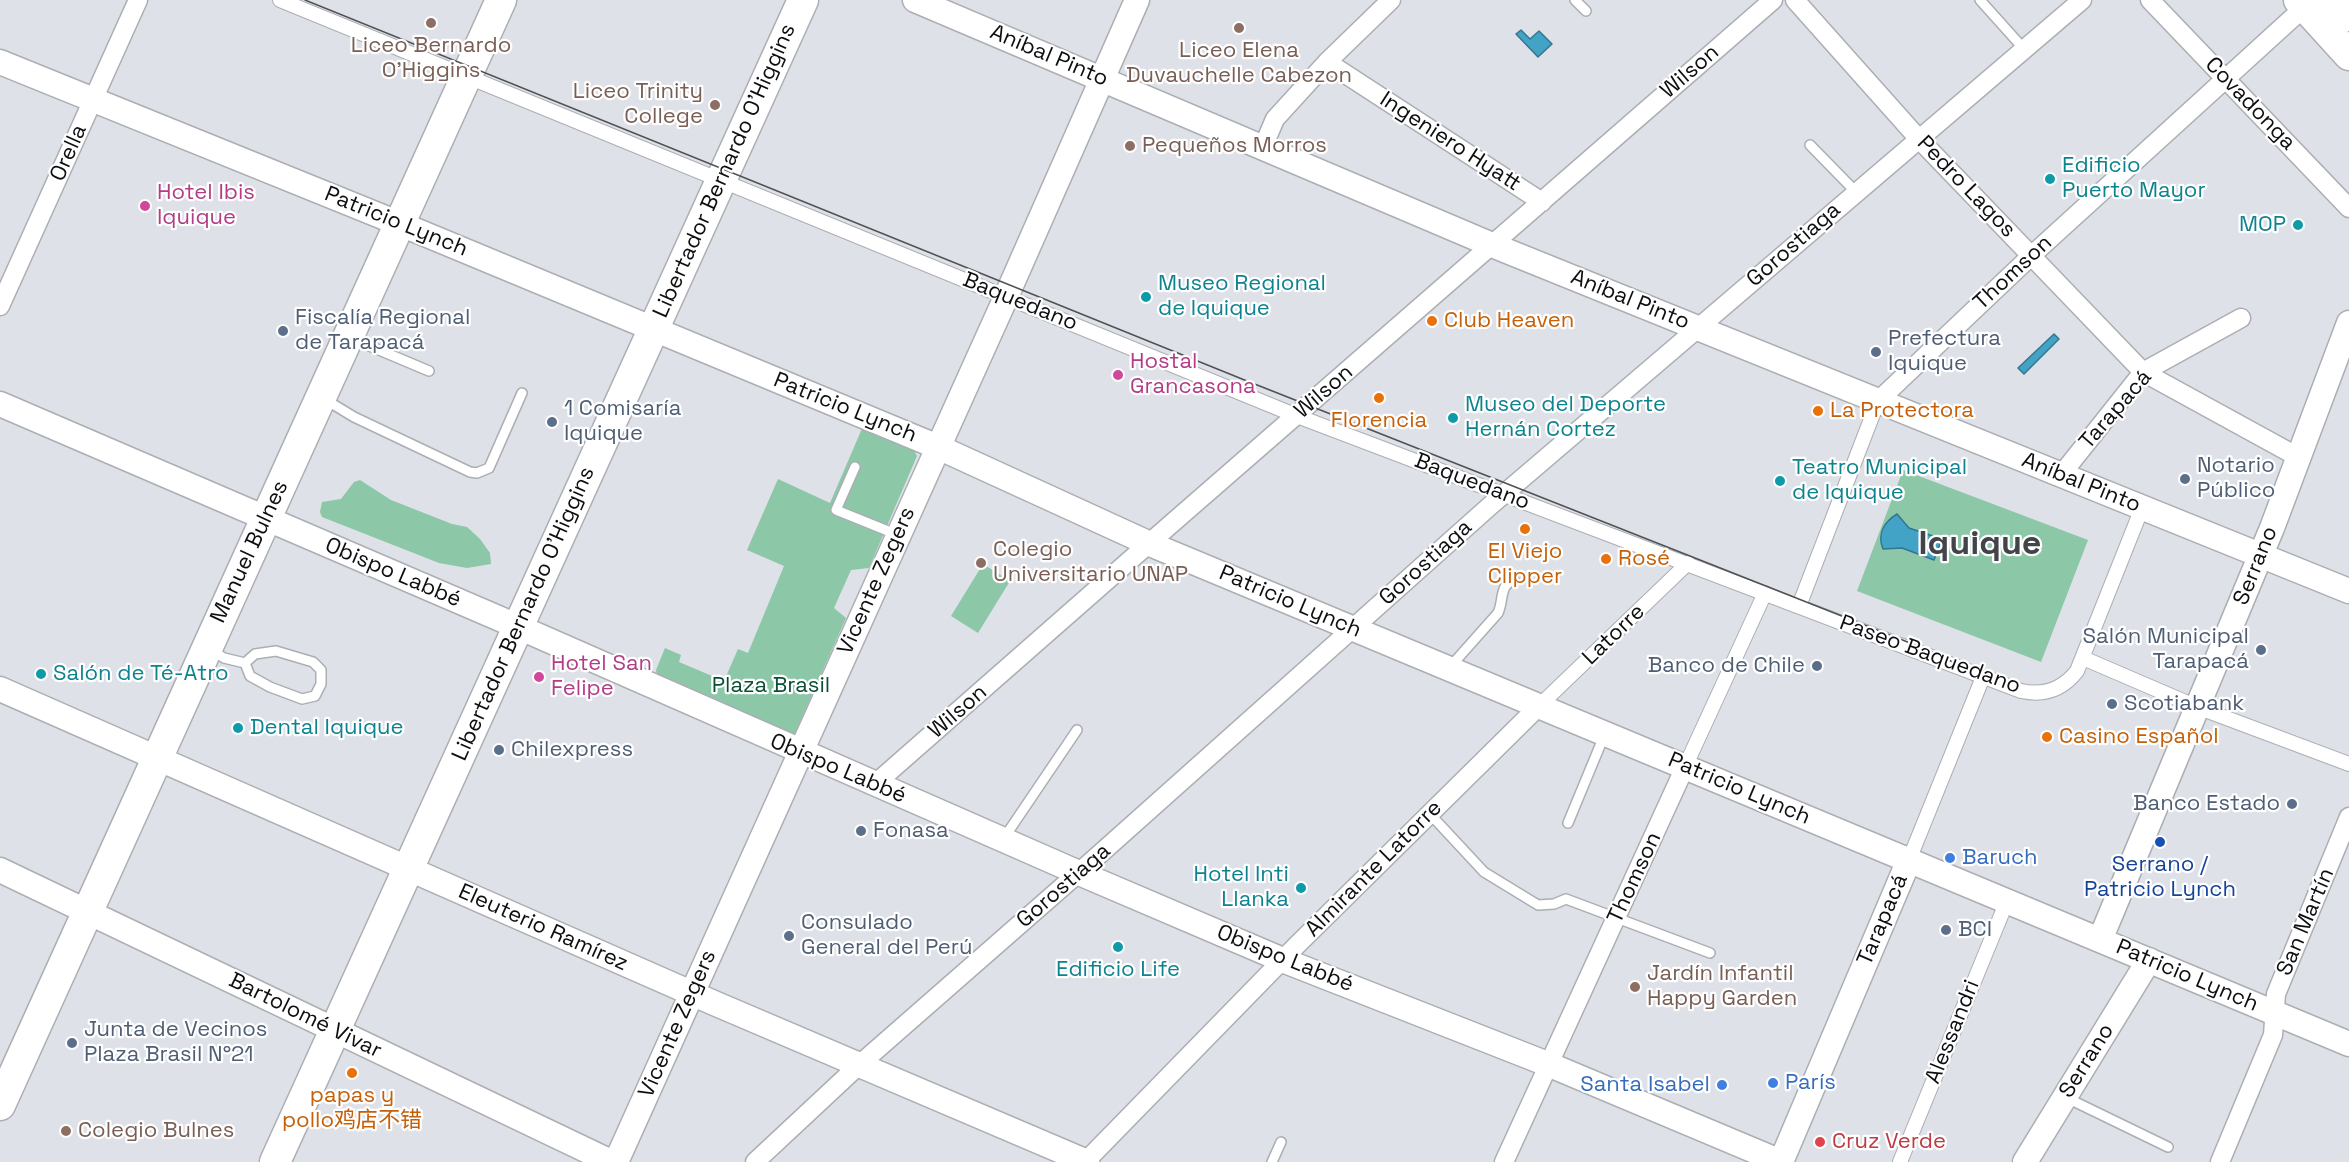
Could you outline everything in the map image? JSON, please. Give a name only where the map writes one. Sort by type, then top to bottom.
[{"type":"main road","name":"Manuel Bulnes","points":[[0,1105],[501,0]]},
{"type":"main road","name":"Libertador Bernardo O'Higgins","points":[[275,1162],[803,0]]},
{"type":"main road","points":[[2334,0],[2349,16]]},
{"type":"main road","points":[[2305,2],[2349,55]]},
{"type":"street","name":"Orella","points":[[0,306],[138,0]]},
{"type":"street","name":"Baquedano","points":[[279,0],[1006,295],[1297,416],[1765,593]]},
{"type":"street","name":"Aníbal Pinto","points":[[915,0],[1492,245],[2349,591]]},
{"type":"street","name":"Vicente Zegers","points":[[616,1162],[1137,0]]},
{"type":"street","points":[[1263,147],[1275,119],[1327,62],[1390,0]]},
{"type":"street","name":"Wilson","points":[[875,784],[1773,0]]},
{"type":"street","name":"Pedro Lagos","points":[[1795,0],[1918,138],[2143,372],[2298,457]]},
{"type":"street","name":"Gorostiaga","points":[[755,1162],[859,1065],[1079,873],[1504,494],[2082,0]]},
{"type":"street","name":"Covadonga","points":[[2150,0],[2349,208]]},
{"type":"street","name":"Thomson","points":[[1798,606],[1878,401],[2305,2]]},
{"type":"street","name":"Patricio Lynch","points":[[0,62],[400,224],[938,447],[1150,544],[2349,1044]]},
{"type":"street","name":"Ingeniero Hyatt","points":[[1327,62],[1542,202]]},
{"type":"street","name":"Tarapacá","points":[[2061,475],[2143,372],[2241,318]]},
{"type":"street","name":"Serrano","points":[[2100,940],[2260,556],[2349,323]]},
{"type":"street","name":"Obispo Labbé","points":[[0,404],[1285,961],[1550,1065],[1781,1162]]},
{"type":"street","points":[[2142,508],[2083,658],[2197,707],[2349,764]]},
{"type":"street","name":"Latorre","points":[[1539,706],[1688,563]]},
{"type":"street","name":"Thomson","points":[[1504,1162],[1765,593]]},
{"type":"street","name":"Paseo Baquedano","points":[[1765,593],[2030,693],[2048,692],[2064,685],[2071,679],[2083,658]]},
{"type":"street","name":"Tarapacá","points":[[1781,1162],[1909,860],[1983,677]]},
{"type":"street","name":"Eleuterio Ramírez","points":[[0,689],[692,993],[1086,1162]]},
{"type":"street","name":"Almirante Latorre","points":[[1086,1162],[1539,706]]},
{"type":"street","name":"San Martín","points":[[2220,1162],[2273,1035],[2276,994],[2349,817]]},
{"type":"street","name":"Bartolomé Vivar","points":[[0,870],[610,1162]]},
{"type":"street","name":"Alessandri","points":[[1900,1162],[2007,901]]},
{"type":"street","name":"Serrano","points":[[2025,1162],[2149,960]]},
{"type":"lane","points":[[1575,0],[1586,11]]},
{"type":"lane","points":[[1980,0],[2024,49]]},
{"type":"lane","points":[[1810,145],[1856,192]]},
{"type":"lane","points":[[348,336],[429,371]]},
{"type":"lane","points":[[321,397],[354,417],[470,472],[477,473],[489,468],[522,393]]},
{"type":"lane","points":[[855,467],[836,510],[898,535]]},
{"type":"lane","points":[[1448,668],[1498,613],[1502,605],[1504,588],[1507,582],[1514,580]]},
{"type":"lane","points":[[207,647],[224,658],[245,663]]},
{"type":"lane","points":[[276,651],[298,656],[314,662],[321,670],[321,684],[315,696],[302,699],[270,687],[250,676],[245,663],[255,654],[276,651]]},
{"type":"lane","points":[[1003,840],[1077,730]]},
{"type":"lane","points":[[1568,823],[1605,733]]},
{"type":"lane","points":[[1430,814],[1484,872],[1538,905],[1554,904],[1566,899],[1710,953]]},
{"type":"lane","points":[[2064,1098],[2168,1147]]},
{"type":"lane","points":[[1272,1162],[1281,1142]]},
{"type":"green space","name":"Plaza Brasil","points":[[864,424],[911,445],[917,456],[869,568],[851,570],[834,608],[846,618],[795,733],[788,737],[659,685],[656,670],[665,648],[681,655],[679,662],[724,681],[738,649],[748,653],[784,566],[747,550],[778,479],[830,503]]},
{"type":"green space","points":[[1903,470],[2088,540],[2041,662],[1857,591]]},
{"type":"green space","points":[[360,480],[391,500],[452,524],[467,527],[490,553],[491,564],[467,568],[439,563],[322,517],[320,512],[322,502],[341,499],[354,482]]},
{"type":"green space","points":[[983,564],[1010,581],[978,633],[951,616]]},
{"type":"water","points":[[1521,30],[1530,39],[1539,31],[1552,44],[1538,57],[1516,34]]},
{"type":"water","points":[[2054,334],[2059,339],[2024,374],[2018,368]]},
{"type":"water","points":[[1897,514],[1909,528],[1942,539],[1934,560],[1902,548],[1883,549],[1881,533],[1888,521]]},
{"type":"tram line","points":[[305,0],[1247,381],[1943,656],[1975,677]]},
{"type":"place","name":"Liceo Bernardo O'Higgins","points":[[431,23]]},
{"type":"place","name":"Liceo Elena Duvauchelle Cabezon","points":[[1239,28]]},
{"type":"place","name":"Liceo Trinity College","points":[[715,105]]},
{"type":"place","name":"Pequeños Morros","points":[[1130,146]]},
{"type":"place","name":"Edificio Puerto Mayor","points":[[2050,179]]},
{"type":"place","name":"Hotel Ibis Iquique","points":[[145,206]]},
{"type":"place","name":"MOP","points":[[2298,225]]},
{"type":"place","name":"Museo Regional de Iquique","points":[[1146,297]]},
{"type":"place","name":"Club Heaven","points":[[1432,321]]},
{"type":"place","name":"Fiscalía Regional de Tarapacá","points":[[283,331]]},
{"type":"place","name":"Prefectura Iquique","points":[[1876,352]]},
{"type":"place","name":"Hostal Grancasona","points":[[1118,375]]},
{"type":"place","name":"Florencia","points":[[1379,398]]},
{"type":"place","name":"La Protectora","points":[[1818,411]]},
{"type":"place","name":"Museo del Deporte Hernán Cortez","points":[[1453,418]]},
{"type":"place","name":"1 Comisaría Iquique","points":[[552,422]]},
{"type":"place","name":"Notario Público","points":[[2185,479]]},
{"type":"place","name":"Teatro Municipal de Iquique","points":[[1780,481]]},
{"type":"place","name":"El Viejo Clipper","points":[[1525,529]]},
{"type":"place","name":"Rosé","points":[[1606,559]]},
{"type":"place","name":"Colegio Universitario UNAP","points":[[981,563]]},
{"type":"place","name":"Salón Municipal Tarapacá","points":[[2261,650]]},
{"type":"place","name":"Banco de Chile","points":[[1817,666]]},
{"type":"place","name":"Salón de Té-Atro","points":[[41,674]]},
{"type":"place","name":"Hotel San Felipe","points":[[539,677]]},
{"type":"place","name":"Scotiabank","points":[[2112,704]]},
{"type":"place","name":"Dental Iquique","points":[[238,728]]},
{"type":"place","name":"Casino Español","points":[[2047,737]]},
{"type":"place","name":"Chilexpress","points":[[499,750]]},
{"type":"place","name":"Banco Estado","points":[[2292,804]]},
{"type":"place","name":"Fonasa","points":[[861,831]]},
{"type":"place","name":"Serrano / Patricio Lynch","points":[[2160,842]]},
{"type":"place","name":"Baruch","points":[[1950,858]]},
{"type":"place","name":"Hotel Inti Llanka","points":[[1301,888]]},
{"type":"place","name":"BCI","points":[[1946,930]]},
{"type":"place","name":"Consulado General del Perú","points":[[789,936]]},
{"type":"place","name":"Edificio Life","points":[[1118,947]]},
{"type":"place","name":"Jardín Infantil Happy Garden","points":[[1635,987]]},
{"type":"place","name":"Junta de Vecinos Plaza Brasil N°21","points":[[72,1043]]},
{"type":"place","name":"papas y pollo鸡店不错","points":[[352,1073]]},
{"type":"place","name":"París","points":[[1773,1083]]},
{"type":"place","name":"Santa Isabel","points":[[1722,1085]]},
{"type":"place","name":"Colegio Bulnes","points":[[66,1131]]},
{"type":"place","name":"Cruz Verde","points":[[1820,1142]]},
{"type":"district","name":"Iquique","points":[[1980,545]]}]
